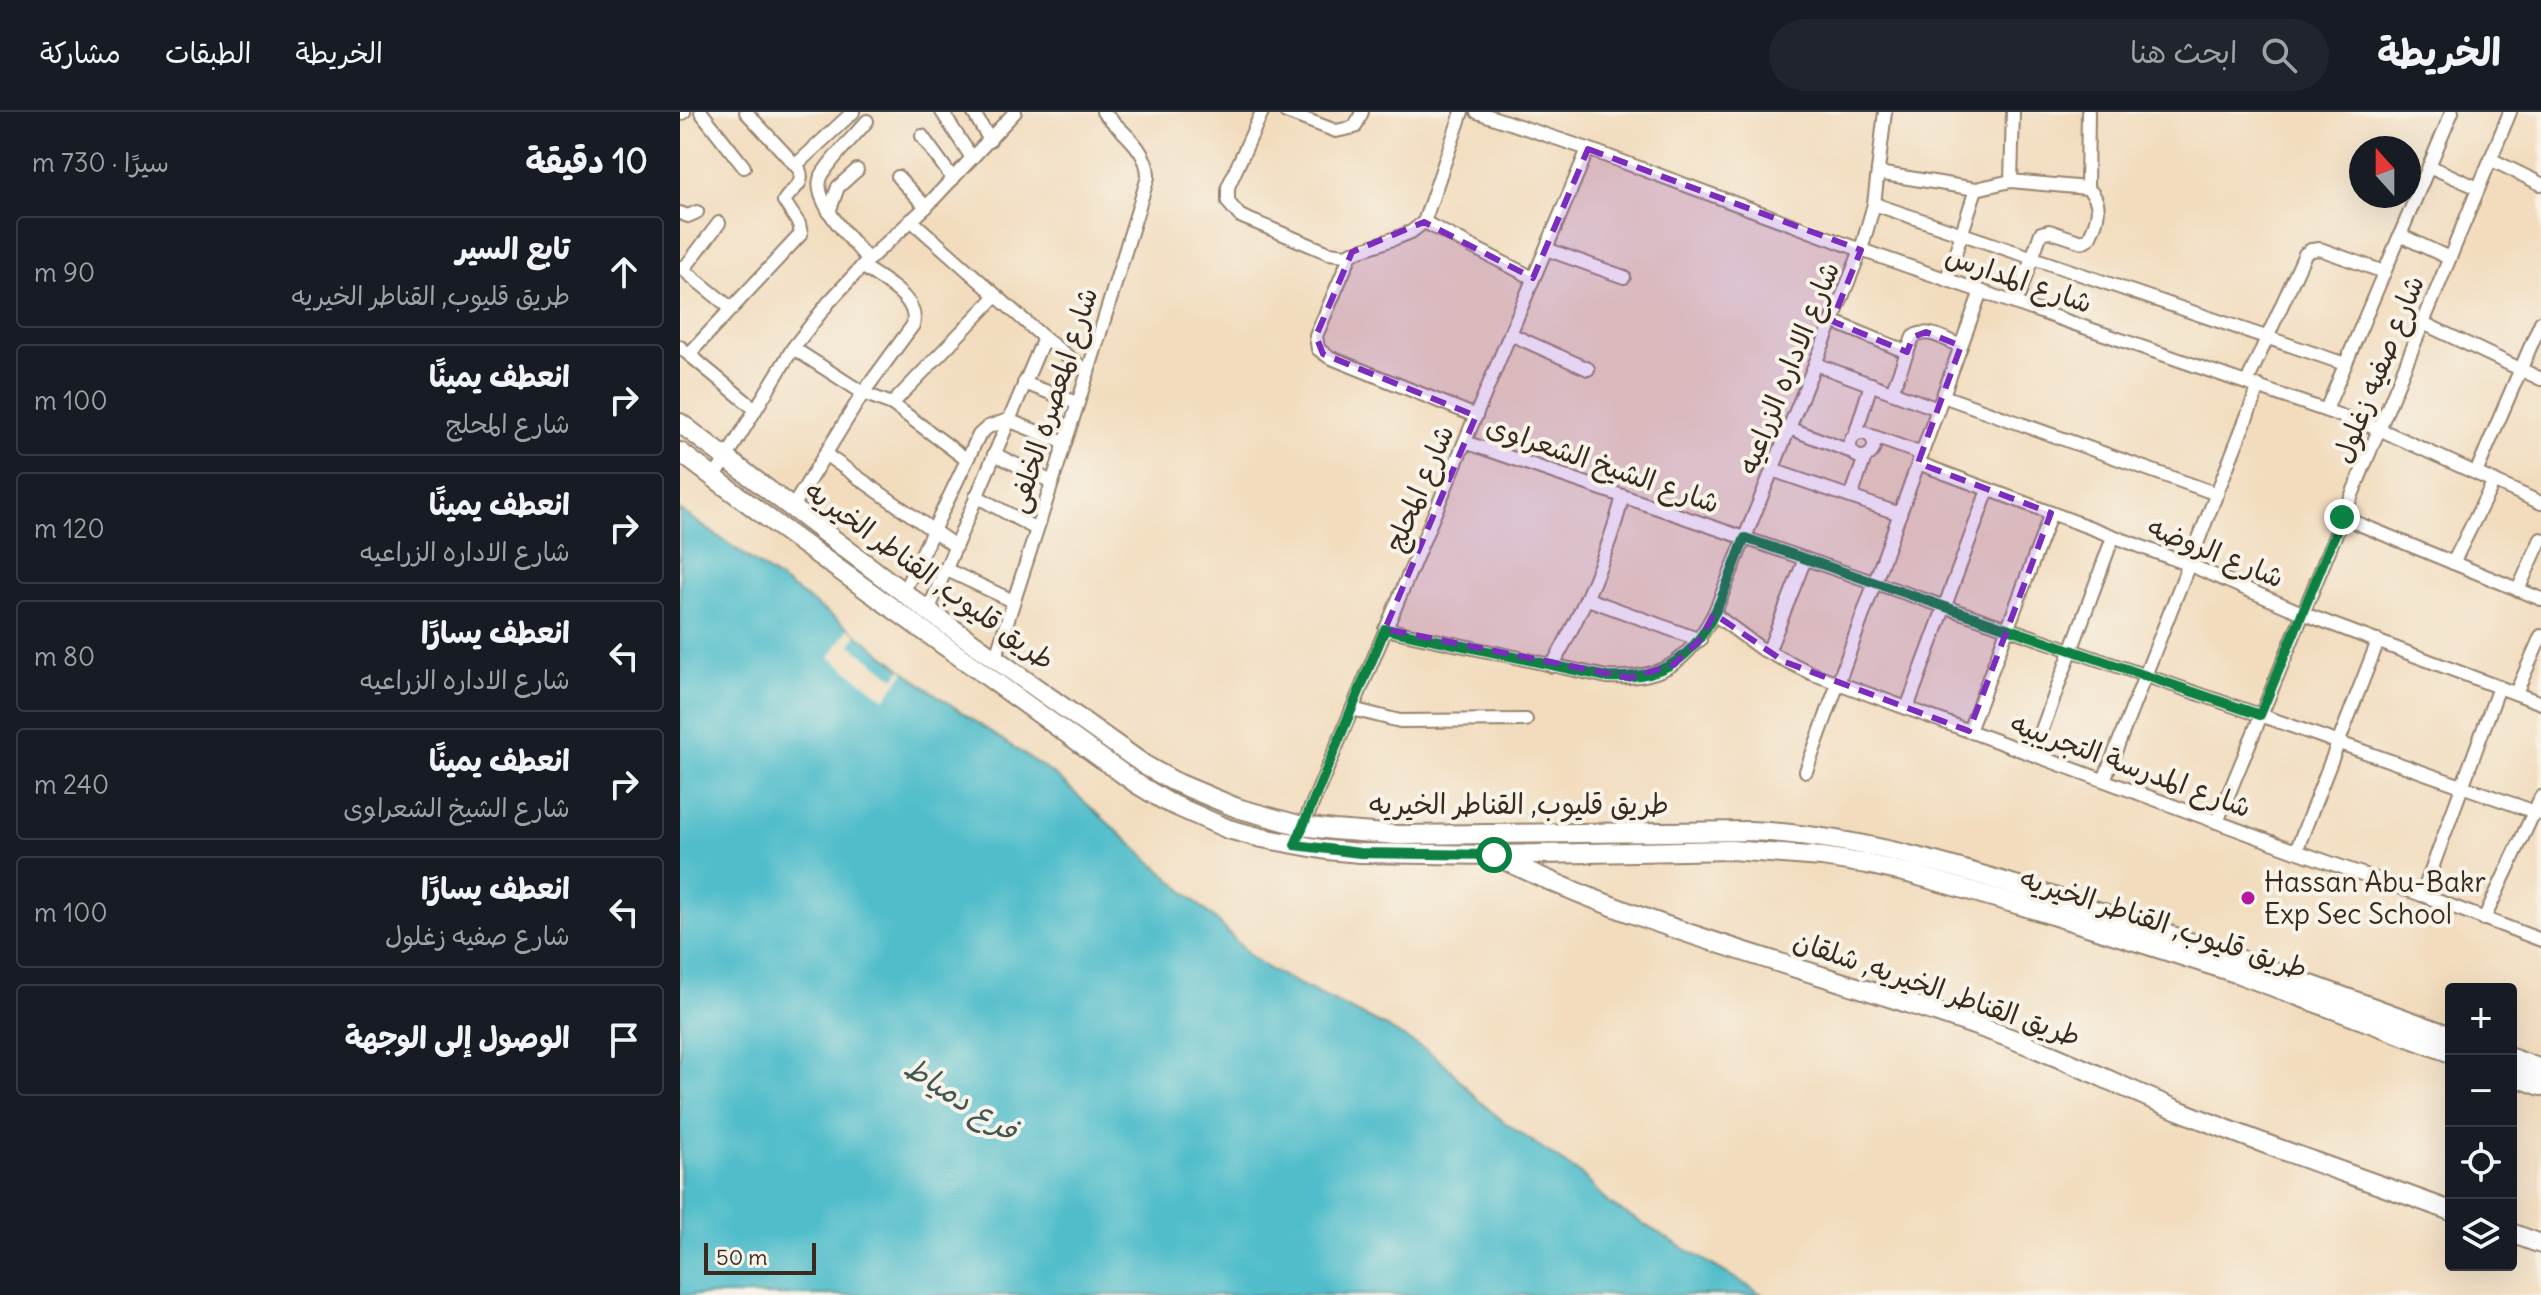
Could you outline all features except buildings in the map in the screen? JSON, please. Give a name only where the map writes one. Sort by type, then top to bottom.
[{"type":"main road","name":"طريق قليوب, القناطر الخيريه","points":[[680,423],[928,611],[1146,766],[1237,808],[1302,826],[1398,835],[1785,832],[1825,837],[1915,855],[2022,896],[2445,1034]]},
{"type":"main road","name":"طريق قليوب, القناطر الخيريه","points":[[680,452],[1137,784],[1167,802],[1228,829],[1295,845],[1360,853],[1494,855],[1747,851],[1822,857],[2022,896]]},
{"type":"main road","points":[[1668,851],[1669,832]]},
{"type":"main road","name":"طريق القناطر الخيريه, شلقان","points":[[1494,855],[1576,893],[1641,918],[1991,1031],[2186,1114],[2445,1209]]},
{"type":"main road","name":"طريق قليوب, القناطر الخيريه","points":[[2156,939],[2239,974],[2445,1051]]},
{"type":"main road","points":[[2517,1060],[2541,1069]]},
{"type":"main road","points":[[2517,1077],[2541,1086]]},
{"type":"main road","points":[[2517,1235],[2541,1244]]},
{"type":"street","points":[[701,112],[744,167]]},
{"type":"street","points":[[746,112],[802,175],[784,201],[799,224],[800,237],[732,309],[685,350],[755,409]]},
{"type":"street","points":[[942,112],[972,158]]},
{"type":"street","points":[[973,112],[990,140]]},
{"type":"street","points":[[714,478],[793,348],[829,302],[865,263],[926,207],[1015,112]]},
{"type":"street","name":"شارع المعصره الخلفى","points":[[995,659],[1148,177],[1144,156],[1103,112]]},
{"type":"street","points":[[1262,112],[1228,187],[1228,202],[1240,216],[1329,253],[1346,255],[1411,232],[1424,222],[1462,112]]},
{"type":"street","points":[[1286,112],[1336,131],[1355,127],[1362,112]]},
{"type":"street","name":"شارع المدارس","points":[[1477,112],[1495,115],[1861,250],[2379,429],[2541,503]]},
{"type":"street","name":"شارع الاداره الزراعيه","points":[[1385,629],[1607,677],[1630,678],[1652,674],[1673,665],[1700,640],[1714,614],[1861,250],[1874,204],[1885,112]]},
{"type":"street","points":[[2011,181],[2013,112]]},
{"type":"street","points":[[2016,303],[2039,235],[2049,231],[2082,242],[2089,238],[2099,212],[2096,198],[2087,188],[2088,112]]},
{"type":"street","points":[[2326,410],[2452,112]]},
{"type":"street","name":"شارع صفيه زغلول","points":[[2217,822],[2510,112]]},
{"type":"street","points":[[792,508],[863,393],[915,318],[911,305],[865,263],[820,197],[821,175],[864,124],[851,114],[796,165]]},
{"type":"street","points":[[834,130],[848,144]]},
{"type":"street","points":[[922,136],[953,179]]},
{"type":"street","points":[[818,144],[832,163]]},
{"type":"street","name":"شارع المحلج","points":[[1295,845],[1588,149]]},
{"type":"street","points":[[2490,159],[2541,184]]},
{"type":"street","points":[[2429,166],[2478,188]]},
{"type":"street","points":[[829,212],[838,187],[857,170]]},
{"type":"street","points":[[1878,173],[1976,189],[2011,181],[2087,188]]},
{"type":"street","points":[[898,177],[926,207]]},
{"type":"street","points":[[1947,279],[1976,189]]},
{"type":"street","points":[[1874,204],[2345,364]]},
{"type":"street","points":[[680,213],[688,216],[697,212]]},
{"type":"street","points":[[911,220],[1044,338],[1088,372]]},
{"type":"street","points":[[1424,222],[1533,278]]},
{"type":"street","points":[[719,223],[682,268],[732,309]]},
{"type":"street","points":[[2400,235],[2449,258]]},
{"type":"street","points":[[1546,249],[1624,277]]},
{"type":"street","points":[[2104,780],[2217,494],[2267,337],[2305,254],[2320,249],[2384,272]]},
{"type":"street","points":[[1352,252],[1316,336],[1318,349],[1329,357],[1476,416]]},
{"type":"street","points":[[1806,771],[1981,291]]},
{"type":"street","points":[[892,404],[996,296]]},
{"type":"street","points":[[1832,321],[1907,352]]},
{"type":"street","points":[[2476,473],[2541,322]]},
{"type":"street","points":[[2423,323],[2541,379]]},
{"type":"street","points":[[1892,392],[1913,337],[1926,332],[1961,346]]},
{"type":"street","points":[[1510,334],[1588,369]]},
{"type":"street","points":[[928,611],[1044,338]]},
{"type":"street","points":[[793,348],[863,393],[892,404],[966,459]]},
{"type":"street","points":[[1815,364],[1938,409]]},
{"type":"street","points":[[1024,383],[1077,403]]},
{"type":"street","points":[[1851,497],[1859,454],[1850,443],[1871,384]]},
{"type":"street","points":[[1943,396],[2217,494]]},
{"type":"street","points":[[904,591],[979,435],[988,427],[1008,420],[1065,443]]},
{"type":"street","points":[[1789,428],[1869,455],[1874,447],[1869,435],[1855,435]]},
{"type":"street","name":"شارع الروضه","points":[[1869,435],[1988,490],[2190,565],[2302,613],[2541,703]]},
{"type":"street","name":"شارع الشيخ الشعراوى","points":[[1465,442],[2538,813]]},
{"type":"street","points":[[825,454],[955,546]]},
{"type":"street","points":[[994,454],[1052,482]]},
{"type":"street","points":[[1772,470],[1900,514]]},
{"type":"street","points":[[2453,563],[2494,481]]},
{"type":"street","points":[[1907,708],[1988,490]]},
{"type":"street","points":[[976,496],[1036,529]]},
{"type":"street","points":[[1552,666],[1588,599],[1606,554],[1623,496]]},
{"type":"street","points":[[1969,731],[2051,513]]},
{"type":"street","points":[[2342,517],[2541,599]]},
{"type":"street","points":[[2033,754],[2113,537]]},
{"type":"street","points":[[2518,590],[2541,539]]},
{"type":"street","points":[[1768,652],[1805,559]]},
{"type":"street","points":[[945,569],[1013,601]]},
{"type":"street","points":[[1588,599],[1700,640]]},
{"type":"street","name":"شارع المدرسة التجريبيه","points":[[1714,614],[1768,652],[1838,683],[2541,940]]},
{"type":"street","points":[[2516,693],[2541,636]]},
{"type":"street","points":[[2296,851],[2378,641]]},
{"type":"street","points":[[2422,895],[2499,687]]},
{"type":"street","points":[[1352,709],[1400,721],[1526,720]]},
{"type":"street","points":[[2484,919],[2538,813],[2541,797]]},
{"type":"highlighted area","points":[[1588,149],[1861,250],[1832,321],[1907,352],[1913,337],[1926,332],[1961,346],[1918,463],[2051,513],[1969,731],[1785,662],[1714,614],[1700,640],[1673,665],[1630,678],[1385,629],[1476,416],[1323,354],[1316,336],[1352,252],[1424,222],[1533,278]]},
{"type":"water","name":"فرع دمياط","points":[[680,510],[849,628],[928,689],[1057,777],[1218,922],[1249,955],[1270,970],[1386,1027],[1429,1052],[1504,1122],[1583,1176],[1608,1203],[1763,1295],[680,1295]]},
{"type":"pier","points":[[849,628],[857,634],[851,645],[894,678],[902,669],[905,671],[885,699],[830,657]]},
{"type":"place","name":"Hassan Abu-Bakr Exp Sec School","points":[[2248,898]]},
{"type":"route","points":[[1494,855],[1360,853],[1295,845],[1385,629],[1607,677],[1630,678],[1652,674],[1673,665],[1700,640],[1745,538],[2260,715],[2342,517]]}]
